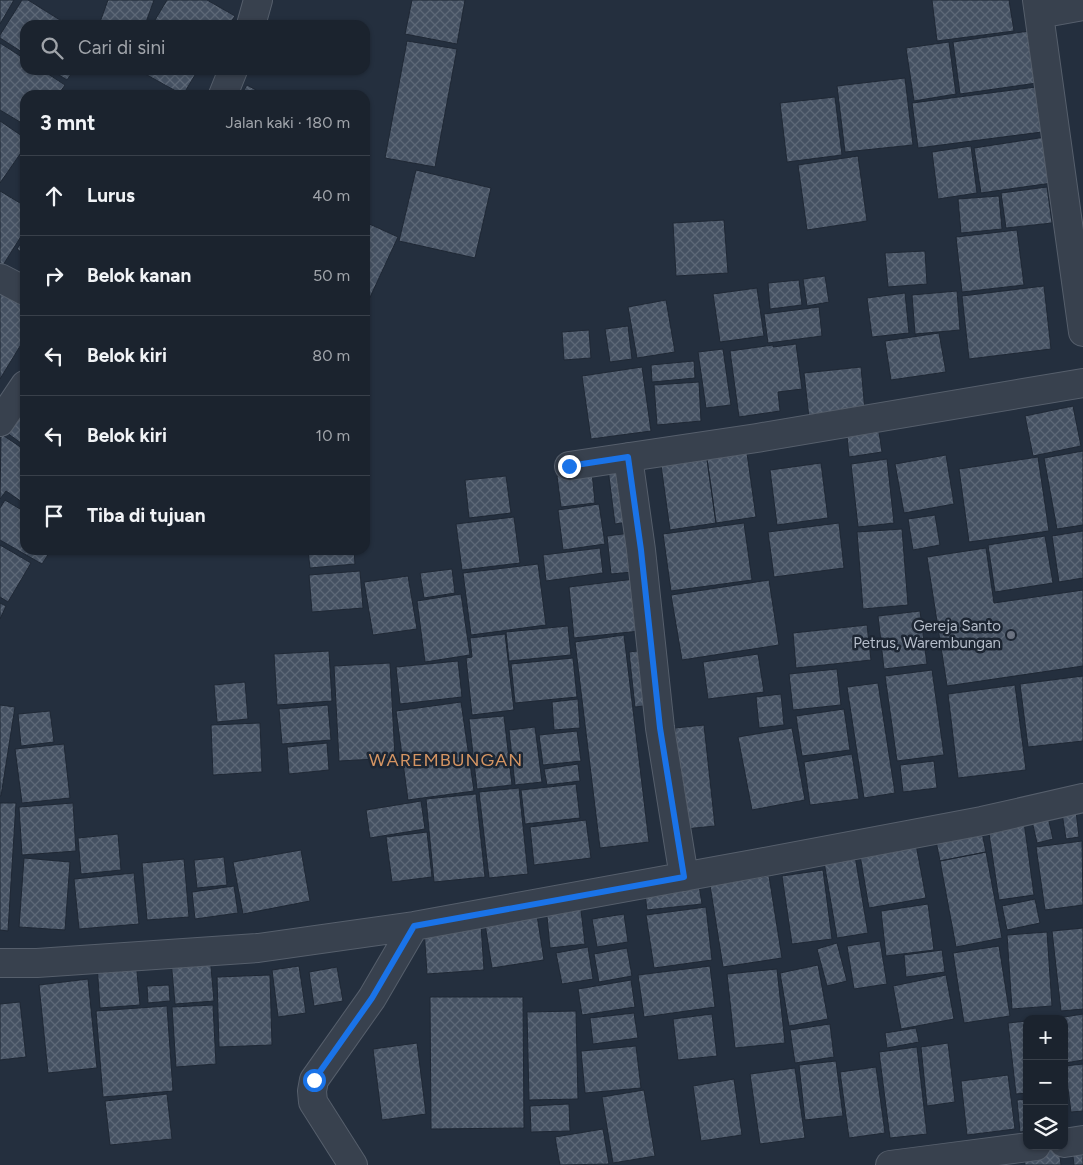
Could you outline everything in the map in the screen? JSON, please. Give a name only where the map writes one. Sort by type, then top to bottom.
[{"type":"street","points":[[252,20],[258,0]]},
{"type":"street","points":[[1083,6],[1038,7],[1083,332]]},
{"type":"street","points":[[224,90],[231,75]]},
{"type":"street","points":[[0,278],[20,288]]},
{"type":"street","points":[[569,466],[757,438],[1083,383]]},
{"type":"street","points":[[0,422],[20,392]]},
{"type":"street","points":[[628,457],[641,550],[660,728],[684,877]]},
{"type":"street","points":[[0,963],[37,963],[258,948],[414,926],[982,821],[1083,798]]},
{"type":"street","points":[[353,1165],[313,1102],[314,1080],[372,998],[414,926]]},
{"type":"street","points":[[1068,1142],[1083,1140]]},
{"type":"street","points":[[890,1165],[1023,1148]]},
{"type":"building","points":[[0,0],[14,0],[0,24]]},
{"type":"building","points":[[22,0],[28,0],[60,20],[20,20],[20,51],[0,38],[0,35]]},
{"type":"building","points":[[108,0],[154,0],[147,20],[101,20]]},
{"type":"building","points":[[167,0],[207,0],[235,16],[232,20],[155,20]]},
{"type":"building","points":[[412,0],[465,0],[457,44],[405,34]]},
{"type":"building","points":[[932,0],[1009,0],[1014,31],[937,41]]},
{"type":"building","points":[[1029,31],[1037,83],[960,94],[953,42]]},
{"type":"building","points":[[407,41],[457,49],[435,167],[385,158]]},
{"type":"building","points":[[949,42],[956,94],[914,101],[906,48]]},
{"type":"building","points":[[0,43],[20,56],[20,75],[50,75],[65,85],[62,90],[20,90],[20,122],[0,110]]},
{"type":"building","points":[[59,75],[70,75],[67,80]]},
{"type":"building","points":[[147,75],[195,75],[186,90],[174,90]]},
{"type":"building","points":[[905,78],[913,145],[845,152],[837,86]]},
{"type":"building","points":[[247,85],[256,90],[244,90]]},
{"type":"building","points":[[1036,87],[1042,132],[918,148],[912,103]]},
{"type":"building","points":[[835,97],[842,155],[787,162],[780,103]]},
{"type":"building","points":[[0,121],[20,135],[20,154],[0,183]]},
{"type":"building","points":[[1052,136],[1059,182],[981,193],[974,148]]},
{"type":"building","points":[[971,146],[977,193],[938,199],[932,152]]},
{"type":"building","points":[[858,156],[867,221],[807,230],[798,165]]},
{"type":"building","points":[[416,170],[491,188],[475,258],[399,241]]},
{"type":"building","points":[[1047,187],[1052,223],[1006,228],[1001,193]]},
{"type":"building","points":[[0,191],[20,203],[20,238],[0,270]]},
{"type":"building","points":[[999,196],[1002,229],[961,233],[958,199]]},
{"type":"building","points":[[724,220],[728,273],[676,276],[673,223]]},
{"type":"building","points":[[370,224],[398,237],[370,297]]},
{"type":"building","points":[[1017,230],[1024,285],[962,292],[956,237]]},
{"type":"building","points":[[925,251],[927,284],[888,287],[885,253]]},
{"type":"building","points":[[825,276],[829,302],[807,306],[803,279]]},
{"type":"building","points":[[799,280],[802,305],[770,309],[768,283]]},
{"type":"building","points":[[0,285],[20,297],[20,346],[0,379]]},
{"type":"building","points":[[1044,286],[1051,349],[969,359],[962,296]]},
{"type":"building","points":[[757,288],[764,336],[720,342],[713,294]]},
{"type":"building","points":[[957,291],[960,330],[915,334],[912,295]]},
{"type":"building","points":[[905,293],[909,333],[872,337],[867,298]]},
{"type":"building","points":[[666,300],[675,352],[637,358],[628,307]]},
{"type":"building","points":[[819,307],[822,336],[768,343],[764,314]]},
{"type":"building","points":[[628,326],[632,359],[610,362],[605,329]]},
{"type":"building","points":[[589,330],[591,358],[564,360],[562,332]]},
{"type":"building","points":[[939,333],[946,372],[891,380],[885,341]]},
{"type":"building","points":[[796,344],[802,389],[778,392],[780,411],[739,417],[730,351]]},
{"type":"building","points":[[723,349],[731,405],[706,408],[698,352]]},
{"type":"building","points":[[694,361],[695,378],[652,382],[651,365]]},
{"type":"building","points":[[642,367],[651,431],[591,439],[582,376]]},
{"type":"building","points":[[861,367],[865,411],[809,418],[804,373]]},
{"type":"building","points":[[699,382],[701,421],[657,425],[654,385]]},
{"type":"building","points":[[1073,406],[1081,446],[1033,456],[1025,416]]},
{"type":"building","points":[[20,408],[20,442],[3,430]]},
{"type":"building","points":[[879,432],[882,452],[849,457],[847,436]]},
{"type":"building","points":[[1,434],[20,447],[20,501],[6,491],[0,499]]},
{"type":"building","points":[[746,446],[756,517],[716,523],[706,452]]},
{"type":"building","points":[[1083,451],[1083,525],[1057,529],[1044,458]]},
{"type":"building","points":[[706,452],[716,523],[670,530],[660,458]]},
{"type":"building","points":[[946,455],[954,504],[904,513],[895,464]]},
{"type":"building","points":[[1038,457],[1049,531],[969,542],[959,469]]},
{"type":"building","points":[[887,459],[894,523],[858,527],[851,464]]},
{"type":"building","points":[[821,463],[828,518],[777,525],[770,470]]},
{"type":"building","points":[[629,466],[636,521],[615,524],[608,469]]},
{"type":"building","points":[[592,472],[595,503],[561,507],[557,476]]},
{"type":"building","points":[[506,476],[511,513],[469,518],[465,480]]},
{"type":"building","points":[[5,500],[20,509],[20,551],[0,540],[0,508]]},
{"type":"building","points":[[599,504],[605,544],[563,550],[558,510]]},
{"type":"building","points":[[935,515],[940,545],[913,550],[908,519]]},
{"type":"building","points":[[514,517],[520,563],[462,570],[456,524]]},
{"type":"building","points":[[744,523],[752,580],[671,591],[663,534]]},
{"type":"building","points":[[839,523],[844,568],[774,577],[768,532]]},
{"type":"building","points":[[902,529],[908,605],[863,609],[857,532]]},
{"type":"building","points":[[1083,531],[1083,578],[1059,582],[1052,536]]},
{"type":"building","points":[[638,532],[643,571],[611,574],[607,536]]},
{"type":"building","points":[[1045,536],[1053,583],[995,592],[988,545]]},
{"type":"building","points":[[0,545],[31,563],[8,602],[0,597]]},
{"type":"building","points":[[600,548],[603,573],[546,581],[543,555]]},
{"type":"building","name":"Gereja Santo Petrus, Warembungan","points":[[986,548],[994,603],[1083,590],[1083,666],[947,686],[927,557]]},
{"type":"building","points":[[26,555],[48,555],[42,564]]},
{"type":"building","points":[[309,555],[354,555],[355,564],[310,568]]},
{"type":"building","points":[[538,564],[546,625],[471,635],[463,573]]},
{"type":"building","points":[[452,569],[455,593],[424,598],[420,573]]},
{"type":"building","points":[[360,571],[363,608],[312,612],[309,575]]},
{"type":"building","points":[[408,576],[417,629],[373,635],[364,582]]},
{"type":"building","points":[[643,578],[649,630],[574,638],[569,587]]},
{"type":"building","points":[[769,580],[779,645],[682,660],[671,595]]},
{"type":"building","points":[[461,594],[470,655],[425,662],[417,601]]},
{"type":"building","points":[[0,603],[6,606],[0,619]]},
{"type":"building","points":[[920,611],[927,664],[884,669],[878,616]]},
{"type":"building","points":[[867,625],[871,660],[796,668],[793,633]]},
{"type":"building","points":[[568,626],[571,655],[509,661],[506,632]]},
{"type":"building","points":[[505,634],[514,710],[472,715],[466,658],[472,657],[470,638]]},
{"type":"building","points":[[624,635],[649,842],[600,848],[575,642]]},
{"type":"building","points":[[646,650],[652,705],[635,707],[629,652]]},
{"type":"building","points":[[329,651],[332,701],[277,705],[274,654]]},
{"type":"building","points":[[758,654],[764,692],[708,699],[703,662]]},
{"type":"building","points":[[573,658],[577,697],[515,703],[511,664]]},
{"type":"building","points":[[458,661],[462,697],[400,704],[396,667]]},
{"type":"building","points":[[390,663],[395,758],[339,761],[334,666]]},
{"type":"building","points":[[837,669],[841,705],[793,710],[789,674]]},
{"type":"building","points":[[932,670],[944,755],[897,761],[885,676]]},
{"type":"building","points":[[1083,676],[1083,741],[1028,747],[1020,684]]},
{"type":"building","points":[[245,682],[248,719],[217,722],[214,685]]},
{"type":"building","points":[[878,683],[895,793],[864,798],[847,687]]},
{"type":"building","points":[[1015,685],[1026,770],[958,778],[948,694]]},
{"type":"building","points":[[781,694],[784,725],[759,728],[756,697]]},
{"type":"building","points":[[578,699],[580,728],[554,730],[552,702]]},
{"type":"building","points":[[461,702],[474,791],[408,800],[396,711]]},
{"type":"building","points":[[0,705],[15,707],[1,796],[0,796]]},
{"type":"building","points":[[328,705],[331,740],[282,744],[279,709]]},
{"type":"building","points":[[844,709],[850,750],[802,756],[796,716]]},
{"type":"building","points":[[50,711],[54,742],[21,746],[18,714]]},
{"type":"building","points":[[504,716],[512,785],[477,789],[469,719]]},
{"type":"building","points":[[260,723],[262,772],[213,775],[211,725]]},
{"type":"building","points":[[704,725],[715,826],[685,829],[675,728]]},
{"type":"building","points":[[535,727],[542,782],[515,785],[509,730]]},
{"type":"building","points":[[792,728],[805,800],[752,810],[738,737]]},
{"type":"building","points":[[577,731],[581,761],[543,765],[539,735]]},
{"type":"building","points":[[327,743],[329,770],[289,774],[287,747]]},
{"type":"building","points":[[64,744],[70,798],[22,803],[15,749]]},
{"type":"building","points":[[852,754],[859,799],[810,805],[804,762]]},
{"type":"building","points":[[934,761],[937,788],[903,792],[900,765]]},
{"type":"building","points":[[578,764],[580,781],[547,785],[544,769]]},
{"type":"building","points":[[576,784],[580,818],[525,824],[521,790]]},
{"type":"building","points":[[519,788],[528,874],[489,878],[479,792]]},
{"type":"building","points":[[476,794],[485,877],[434,882],[426,799]]},
{"type":"building","points":[[421,801],[425,829],[370,838],[366,810]]},
{"type":"building","points":[[0,803],[16,803],[8,931],[0,930]]},
{"type":"building","points":[[73,803],[76,851],[22,855],[19,807]]},
{"type":"building","points":[[1076,811],[1079,837],[1066,839],[1062,813]]},
{"type":"building","points":[[1048,817],[1053,839],[1037,843],[1032,821]]},
{"type":"building","points":[[586,820],[591,858],[534,865],[530,827]]},
{"type":"building","points":[[1024,822],[1034,895],[999,900],[988,827]]},
{"type":"building","points":[[980,823],[986,852],[940,861],[934,831]]},
{"type":"building","points":[[427,832],[432,877],[392,882],[386,837]]},
{"type":"building","points":[[118,834],[121,870],[81,874],[78,838]]},
{"type":"building","points":[[915,839],[926,898],[869,908],[859,849]]},
{"type":"building","points":[[1082,841],[1083,905],[1045,910],[1036,847]]},
{"type":"building","points":[[301,850],[310,901],[243,914],[233,862]]},
{"type":"building","points":[[854,850],[868,933],[837,938],[823,856]]},
{"type":"building","points":[[986,852],[1002,938],[956,947],[940,861]]},
{"type":"building","points":[[224,857],[227,885],[197,888],[194,860]]},
{"type":"building","points":[[24,858],[70,862],[65,930],[19,927]]},
{"type":"building","points":[[184,859],[189,917],[147,920],[142,863]]},
{"type":"building","points":[[823,870],[832,939],[792,944],[782,876]]},
{"type":"building","points":[[134,873],[139,924],[79,929],[74,879]]},
{"type":"building","points":[[769,876],[782,958],[723,967],[710,885]]},
{"type":"building","points":[[698,879],[702,904],[647,910],[644,886]]},
{"type":"building","points":[[234,886],[238,913],[195,919],[192,892]]},
{"type":"building","points":[[1035,899],[1040,923],[1007,930],[1002,906]]},
{"type":"building","points":[[580,902],[585,944],[550,948],[546,906]]},
{"type":"building","points":[[928,904],[934,950],[886,956],[881,911]]},
{"type":"building","points":[[706,907],[712,960],[654,968],[646,915]]},
{"type":"building","points":[[536,909],[544,960],[492,968],[484,918]]},
{"type":"building","points":[[624,914],[628,942],[597,947],[592,919]]},
{"type":"building","points":[[481,925],[484,970],[427,974],[424,929]]},
{"type":"building","points":[[1083,928],[1083,1009],[1061,1011],[1052,931]]},
{"type":"building","points":[[1047,932],[1052,1006],[1012,1009],[1007,935]]},
{"type":"building","points":[[880,941],[887,984],[854,989],[847,946]]},
{"type":"building","points":[[837,943],[847,981],[827,986],[817,949]]},
{"type":"building","points":[[999,946],[1010,1016],[964,1023],[953,953]]},
{"type":"building","points":[[588,947],[593,979],[562,984],[556,953]]},
{"type":"building","points":[[627,948],[632,976],[599,982],[594,954]]},
{"type":"building","points":[[942,950],[945,972],[906,977],[904,955]]},
{"type":"building","points":[[210,956],[214,1001],[175,1004],[171,960]]},
{"type":"building","points":[[136,961],[140,1005],[100,1008],[97,964]]},
{"type":"building","points":[[818,965],[828,1019],[789,1026],[780,973]]},
{"type":"building","points":[[299,966],[306,1013],[278,1017],[272,970]]},
{"type":"building","points":[[710,966],[715,1007],[644,1017],[638,975]]},
{"type":"building","points":[[337,967],[343,1001],[314,1006],[309,972]]},
{"type":"building","points":[[777,969],[785,1043],[735,1048],[727,974]]},
{"type":"building","points":[[270,975],[272,1045],[219,1047],[217,977]]},
{"type":"building","points":[[946,975],[954,1019],[901,1029],[893,986]]},
{"type":"building","points":[[88,979],[97,1068],[48,1073],[39,985]]},
{"type":"building","points":[[631,980],[635,1007],[582,1015],[578,989]]},
{"type":"building","points":[[169,985],[170,1001],[148,1003],[147,986]]},
{"type":"building","points":[[430,997],[523,997],[524,1128],[431,1129]]},
{"type":"building","points":[[20,1002],[26,1057],[0,1060],[0,1004]]},
{"type":"building","points":[[213,1005],[216,1064],[176,1067],[172,1007]]},
{"type":"building","points":[[167,1006],[173,1091],[103,1097],[96,1011]]},
{"type":"building","points":[[576,1011],[578,1099],[529,1100],[527,1012]]},
{"type":"building","points":[[634,1013],[638,1038],[593,1044],[590,1018]]},
{"type":"building","points":[[712,1014],[717,1056],[678,1060],[673,1019]]},
{"type":"building","points":[[1083,1014],[1083,1060],[1068,1062],[1068,1016]]},
{"type":"building","points":[[1023,1021],[1023,1093],[1016,1094],[1008,1023]]},
{"type":"building","points":[[830,1024],[834,1057],[795,1063],[790,1030]]},
{"type":"building","points":[[916,1028],[919,1042],[887,1048],[885,1033]]},
{"type":"building","points":[[417,1043],[426,1114],[382,1120],[373,1049]]},
{"type":"building","points":[[948,1043],[955,1102],[927,1106],[921,1047]]},
{"type":"building","points":[[636,1046],[641,1088],[585,1093],[581,1051]]},
{"type":"building","points":[[917,1047],[927,1134],[890,1138],[879,1052]]},
{"type":"building","points":[[836,1061],[843,1116],[805,1120],[799,1065]]},
{"type":"building","points":[[1083,1064],[1083,1111],[1071,1112],[1068,1089],[1068,1066]]},
{"type":"building","points":[[876,1067],[885,1133],[849,1138],[840,1072]]},
{"type":"building","points":[[795,1068],[805,1138],[760,1144],[750,1074]]},
{"type":"building","points":[[1008,1075],[1015,1129],[967,1135],[961,1081]]},
{"type":"building","points":[[734,1079],[742,1135],[701,1141],[693,1086]]},
{"type":"building","points":[[644,1090],[655,1156],[613,1163],[602,1097]]},
{"type":"building","points":[[167,1094],[172,1139],[110,1145],[105,1101]]},
{"type":"building","points":[[1023,1099],[1023,1132],[1020,1132],[1017,1100]]},
{"type":"building","points":[[569,1104],[570,1131],[531,1132],[530,1106]]},
{"type":"building","points":[[603,1129],[609,1164],[560,1165],[555,1137]]},
{"type":"building","points":[[1083,1146],[1083,1165],[1074,1165],[1072,1147]]},
{"type":"building","points":[[1059,1150],[1061,1165],[1025,1165],[1023,1153]]},
{"type":"place","name":"Gereja Santo Petrus, Warembungan","points":[[1011,635]]},
{"type":"district","name":"WAREMBUNGAN","points":[[446,760]]},
{"type":"route","points":[[314,1080],[372,998],[414,926],[684,877],[660,728],[641,550],[628,457],[569,466]]}]
